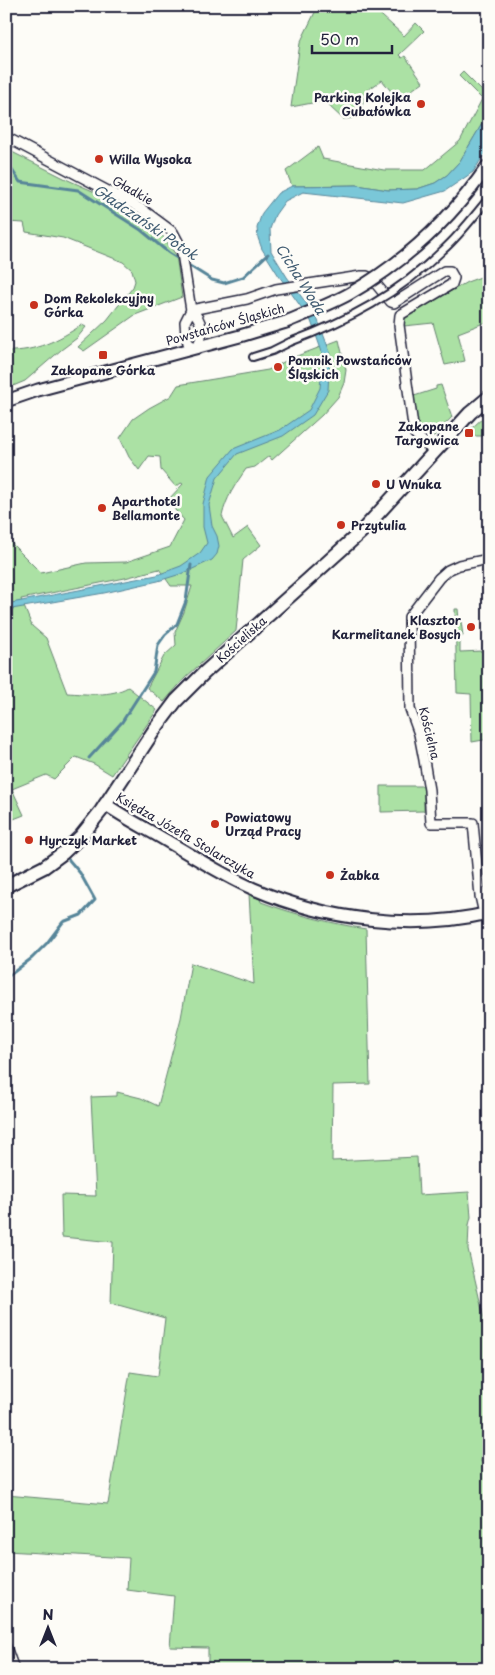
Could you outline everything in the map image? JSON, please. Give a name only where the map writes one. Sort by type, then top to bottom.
[{"type":"main road","name":"Kościeliska","points":[[6,886],[34,873],[64,853],[84,833],[155,729],[181,696],[217,660],[361,532],[433,452],[470,413],[489,397]]},
{"type":"street","name":"Gładkie","points":[[6,137],[142,209],[174,232],[181,247],[191,310],[185,322],[186,335],[188,343],[196,348],[202,339],[200,320],[191,310]]},
{"type":"street","name":"Powstańców Śląskich","points":[[6,402],[38,390],[286,322],[316,310],[350,293],[403,258],[445,219],[489,164]]},
{"type":"street","points":[[254,357],[272,352],[369,307],[424,268],[444,249],[489,198]]},
{"type":"street","points":[[191,310],[247,299],[276,289],[367,276],[394,303],[444,271],[450,272],[454,278],[452,284],[400,315],[398,325],[414,433],[433,452]]},
{"type":"street","name":"Kościelna","points":[[486,914],[480,896],[473,823],[431,823],[429,790],[424,760],[419,734],[410,709],[409,617],[439,578],[448,570],[459,565],[489,559]]},
{"type":"street","name":"Księdza Józefa Stolarczyka","points":[[105,804],[235,880],[266,894],[305,906],[340,915],[396,922],[434,921],[486,914]]},
{"type":"street","points":[[6,1647],[14,1669]]},
{"type":"green space","points":[[318,6],[371,6],[404,36],[416,23],[424,31],[399,55],[402,58],[405,56],[423,82],[398,100],[382,80],[365,92],[360,112],[350,119],[343,119],[330,107],[328,100],[291,107],[300,43]]},
{"type":"green space","points":[[463,72],[489,98],[489,112],[460,161],[447,175],[435,183],[417,189],[388,190],[357,185],[292,186],[286,171],[318,147],[323,159],[384,170],[425,170],[460,141],[482,99],[459,76]]},
{"type":"green space","points":[[6,149],[113,200],[157,228],[176,255],[182,297],[135,315],[84,351],[78,347],[107,320],[133,287],[135,281],[132,270],[123,262],[63,238],[26,232],[24,223],[6,222]]},
{"type":"green space","points":[[489,274],[489,321],[458,333],[465,361],[445,365],[433,323],[404,326],[404,318],[467,282]]},
{"type":"green space","points":[[82,325],[86,327],[77,338],[25,381],[6,389],[6,351],[17,351],[46,344]]},
{"type":"green space","points":[[339,340],[346,370],[344,383],[338,397],[322,415],[272,460],[269,456],[255,467],[246,469],[228,497],[222,516],[233,538],[248,527],[261,545],[243,560],[236,631],[185,678],[164,702],[147,688],[164,656],[176,645],[175,632],[184,612],[192,586],[171,586],[159,569],[125,578],[21,599],[32,626],[46,638],[67,693],[107,694],[128,687],[157,710],[112,775],[94,764],[76,757],[54,779],[46,775],[12,789],[24,815],[6,822],[6,530],[13,545],[41,573],[86,563],[126,562],[170,547],[184,520],[167,501],[183,484],[181,483],[176,487],[161,470],[160,457],[149,456],[139,470],[129,457],[120,438],[133,419],[171,396],[178,385],[268,370],[275,367],[276,369],[281,369],[280,364],[289,359]]},
{"type":"green space","points":[[441,385],[452,417],[434,436],[422,431],[415,422],[411,397],[436,389],[436,386]]},
{"type":"green space","points":[[489,412],[489,436],[469,436],[474,431],[472,428]]},
{"type":"green space","points":[[455,609],[458,609],[463,636],[460,637],[460,652],[483,651],[484,664],[489,664],[489,739],[472,742],[471,694],[457,693]]},
{"type":"green space","points":[[381,786],[424,786],[424,811],[381,812]]},
{"type":"green space","points":[[249,894],[260,899],[261,902],[287,911],[366,929],[370,1084],[333,1085],[332,1161],[417,1157],[419,1195],[469,1192],[471,1217],[468,1249],[489,1340],[489,1411],[483,1439],[481,1462],[489,1461],[489,1669],[208,1669],[208,1648],[170,1647],[174,1596],[127,1590],[129,1558],[6,1551],[6,1495],[108,1504],[130,1372],[158,1376],[165,1318],[111,1303],[113,1242],[62,1237],[61,1195],[96,1196],[91,1097],[117,1096],[117,1092],[141,1098],[158,1106],[181,1018],[191,963],[254,984]]},
{"type":"water","points":[[489,112],[489,147],[473,172],[445,191],[403,203],[303,192],[285,201],[275,215],[270,229],[271,251],[287,277],[317,318],[330,352],[328,390],[313,415],[283,436],[237,454],[217,478],[209,505],[212,526],[219,546],[217,554],[212,560],[184,573],[158,581],[104,593],[6,610],[6,604],[157,575],[181,566],[200,553],[207,543],[203,527],[203,504],[210,476],[233,449],[280,430],[309,410],[320,388],[323,355],[311,321],[262,249],[257,228],[262,213],[278,193],[292,186],[357,185],[388,190],[417,189],[435,183],[447,175],[460,161]]},
{"type":"waterway","name":"Gładczański Potok","points":[[6,169],[12,170],[20,182],[78,190],[141,230],[169,253],[212,280],[224,283],[243,277],[268,254]]},
{"type":"waterway","points":[[89,758],[122,722],[154,672],[158,645],[165,635],[177,624],[186,601],[191,565]]},
{"type":"waterway","points":[[6,978],[32,958],[47,943],[63,922],[81,915],[95,900],[80,873],[69,860]]},
{"type":"place","name":"Parking Kolejka Gubałówka","points":[[421,104]]},
{"type":"place","name":"Willa Wysoka","points":[[99,159]]},
{"type":"place","name":"Dom Rekolekcyjny Górka","points":[[34,305]]},
{"type":"place","name":"Zakopane Górka","points":[[103,355]]},
{"type":"place","name":"Pomnik Powstańców Śląskich","points":[[278,367]]},
{"type":"place","name":"Zakopane Targowica","points":[[469,433]]},
{"type":"place","name":"U Wnuka","points":[[376,484]]},
{"type":"place","name":"Aparthotel Bellamonte","points":[[102,508]]},
{"type":"place","name":"Przytulia","points":[[341,525]]},
{"type":"place","name":"Klasztor Karmelitanek Bosych","points":[[471,627]]},
{"type":"place","name":"Powiatowy Urząd Pracy","points":[[215,824]]},
{"type":"place","name":"Hyrczyk Market","points":[[29,840]]},
{"type":"place","name":"Żabka","points":[[330,875]]},
{"type":"water label","name":"Cicha Woda","points":[[301,279]]}]
